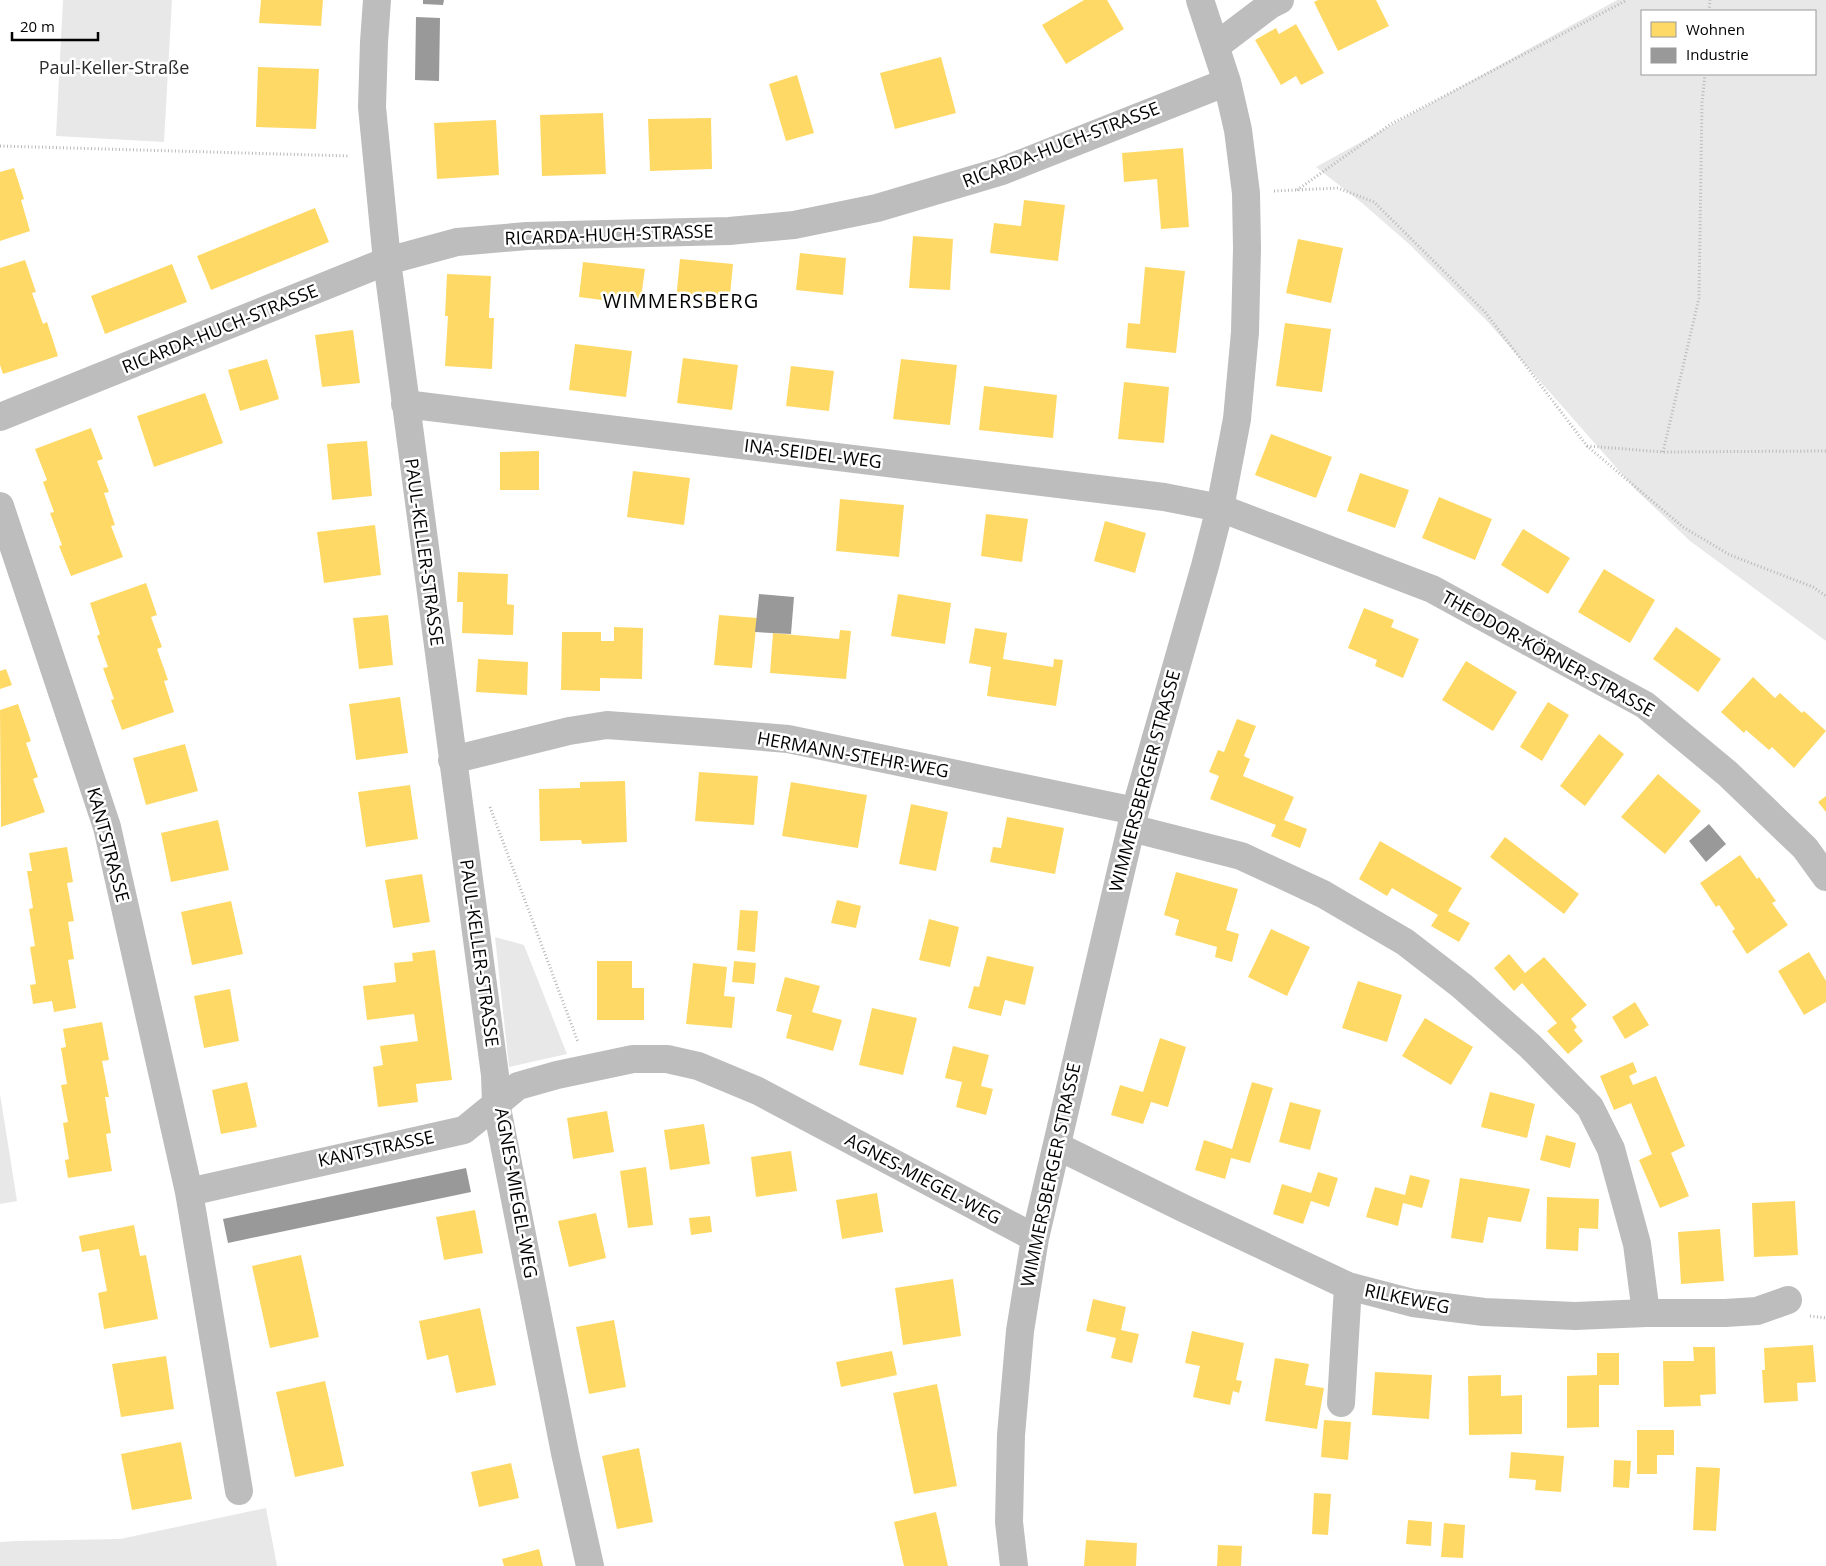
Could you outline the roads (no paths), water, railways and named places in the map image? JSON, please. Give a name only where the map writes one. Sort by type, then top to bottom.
[{"type":"street","name":"PAUL-KELLER-STRASSE","points":[[377,0],[372,107],[387,261],[494,1065],[496,1103]]},
{"type":"street","name":"WIMMERSBERGER STRASSE","points":[[1014,1566],[1009,1522],[1011,1436],[1020,1331],[1035,1238],[1133,820],[1220,508],[1236,419],[1245,332],[1246,193],[1238,130],[1227,82],[1200,0]]},
{"type":"street","points":[[1216,46],[1270,5],[1280,0]]},
{"type":"street","name":"RICARDA-HUCH-STRASSE","points":[[0,417],[387,261],[457,242],[527,236],[728,231],[794,225],[877,208],[1002,171],[1227,82]]},
{"type":"street","name":"INA-SEIDEL-WEG","points":[[405,404],[1164,497],[1220,508]]},
{"type":"street","name":"KANTSTRASSE","points":[[0,506],[107,827],[189,1192],[239,1491]]},
{"type":"street","name":"THEODOR-KÖRNER-STRASSE","points":[[1220,508],[1432,589],[1645,705],[1728,774],[1805,848],[1826,877]]},
{"type":"street","name":"HERMANN-STEHR-WEG","points":[[452,760],[569,731],[607,725],[788,739],[1133,820],[1242,856],[1323,894],[1404,942],[1462,986],[1530,1046],[1590,1107],[1611,1149],[1637,1244],[1646,1313]]},
{"type":"street","name":"AGNES-MIEGEL-WEG","points":[[590,1566],[565,1453],[496,1103],[518,1086],[588,1068],[633,1059],[667,1059],[698,1066],[758,1091],[1035,1238]]},
{"type":"street","name":"KANTSTRASSE","points":[[189,1192],[464,1130],[496,1103]]},
{"type":"street","name":"RILKEWEG","points":[[1057,1146],[1348,1286],[1413,1303],[1484,1312],[1575,1316],[1757,1311],[1788,1300]]},
{"type":"street","points":[[1341,1403],[1348,1286]]},
{"type":"district","name":"WIMMERSBERG","points":[[681,301]]},
{"type":"park label","name":"Paul-Keller-Straße","points":[[114,68]]}]
